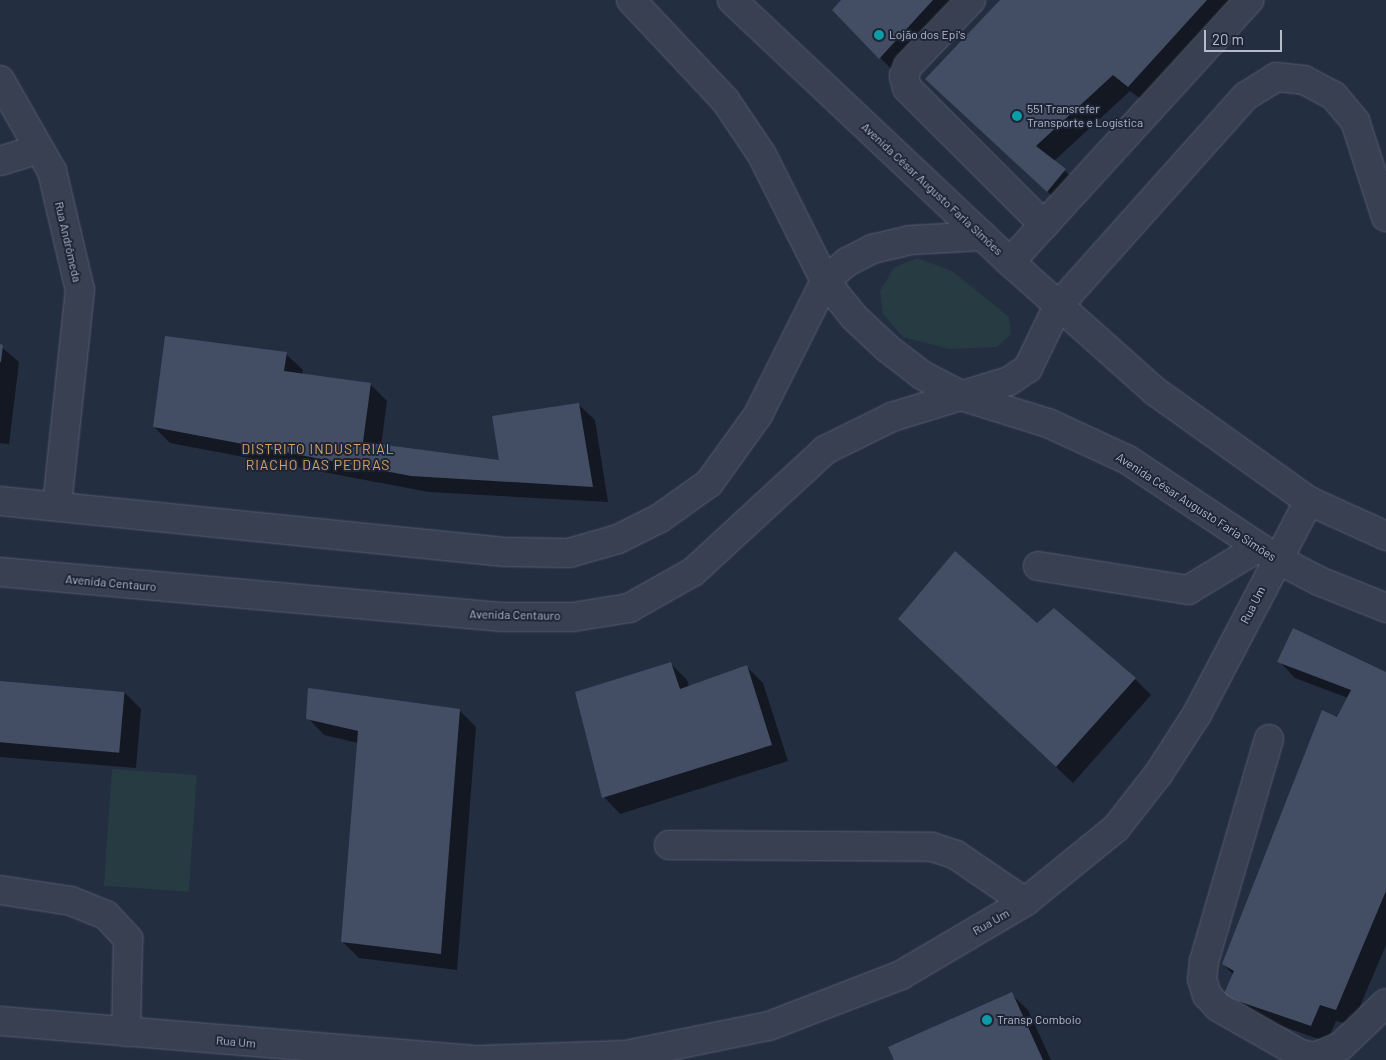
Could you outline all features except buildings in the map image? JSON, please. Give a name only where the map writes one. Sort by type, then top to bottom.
[{"type":"street","name":"Avenida César Augusto Faria Simões","points":[[631,0],[725,100],[762,155],[825,281],[854,317],[887,348],[922,375],[964,398],[1048,423],[1128,460],[1268,553],[1319,581],[1386,608]]},
{"type":"street","name":"Avenida César Augusto Faria Simões","points":[[732,0],[1010,262],[1156,392],[1309,501],[1386,536]]},
{"type":"street","points":[[971,0],[908,66],[904,76],[907,88],[1044,225]]},
{"type":"street","points":[[1010,262],[1248,0]]},
{"type":"street","name":"Avenida Centauro","points":[[0,572],[502,617],[573,616],[629,608],[693,572],[824,450],[892,417],[964,398],[1009,381],[1028,368],[1058,306],[1246,96],[1276,77],[1304,80],[1334,96],[1350,115],[1355,122],[1386,217]]},
{"type":"street","name":"Rua Andrômeda","points":[[0,80],[52,171],[80,290],[57,506]]},
{"type":"street","points":[[0,161],[39,149]]},
{"type":"street","points":[[0,501],[505,552],[569,553],[618,539],[660,518],[709,483],[732,454],[758,415],[825,281],[847,262],[872,249],[946,236],[983,236]]},
{"type":"street","name":"Rua Um","points":[[480,1060],[626,1055],[769,1026],[900,975],[1025,902],[1116,828],[1159,773],[1196,714],[1268,553],[1309,501]]},
{"type":"street","points":[[1038,566],[1188,590],[1268,553]]},
{"type":"street","points":[[1269,739],[1204,961],[1202,979],[1208,995],[1218,1007],[1300,1054],[1315,1057],[1341,1046],[1386,1003]]},
{"type":"street","points":[[669,845],[932,847],[956,854],[1025,902]]},
{"type":"street","points":[[0,890],[71,901],[106,915],[128,939],[126,1032]]},
{"type":"street","name":"Rua Um","points":[[0,1021],[472,1060]]},
{"type":"green space","points":[[917,258],[952,271],[1009,317],[1011,334],[997,347],[949,349],[903,337],[883,314],[880,291],[894,268]]},
{"type":"green space","points":[[112,769],[197,775],[189,892],[104,886]]},
{"type":"place","name":"Lojão dos Epi's","points":[[879,35]]},
{"type":"place","name":"551 Transrefer Transporte e Logística","points":[[1017,116]]},
{"type":"place","name":"Transp Comboio","points":[[987,1020]]},
{"type":"district","name":"DISTRITO INDUSTRIAL RIACHO DAS PEDRAS","points":[[318,458]]}]
